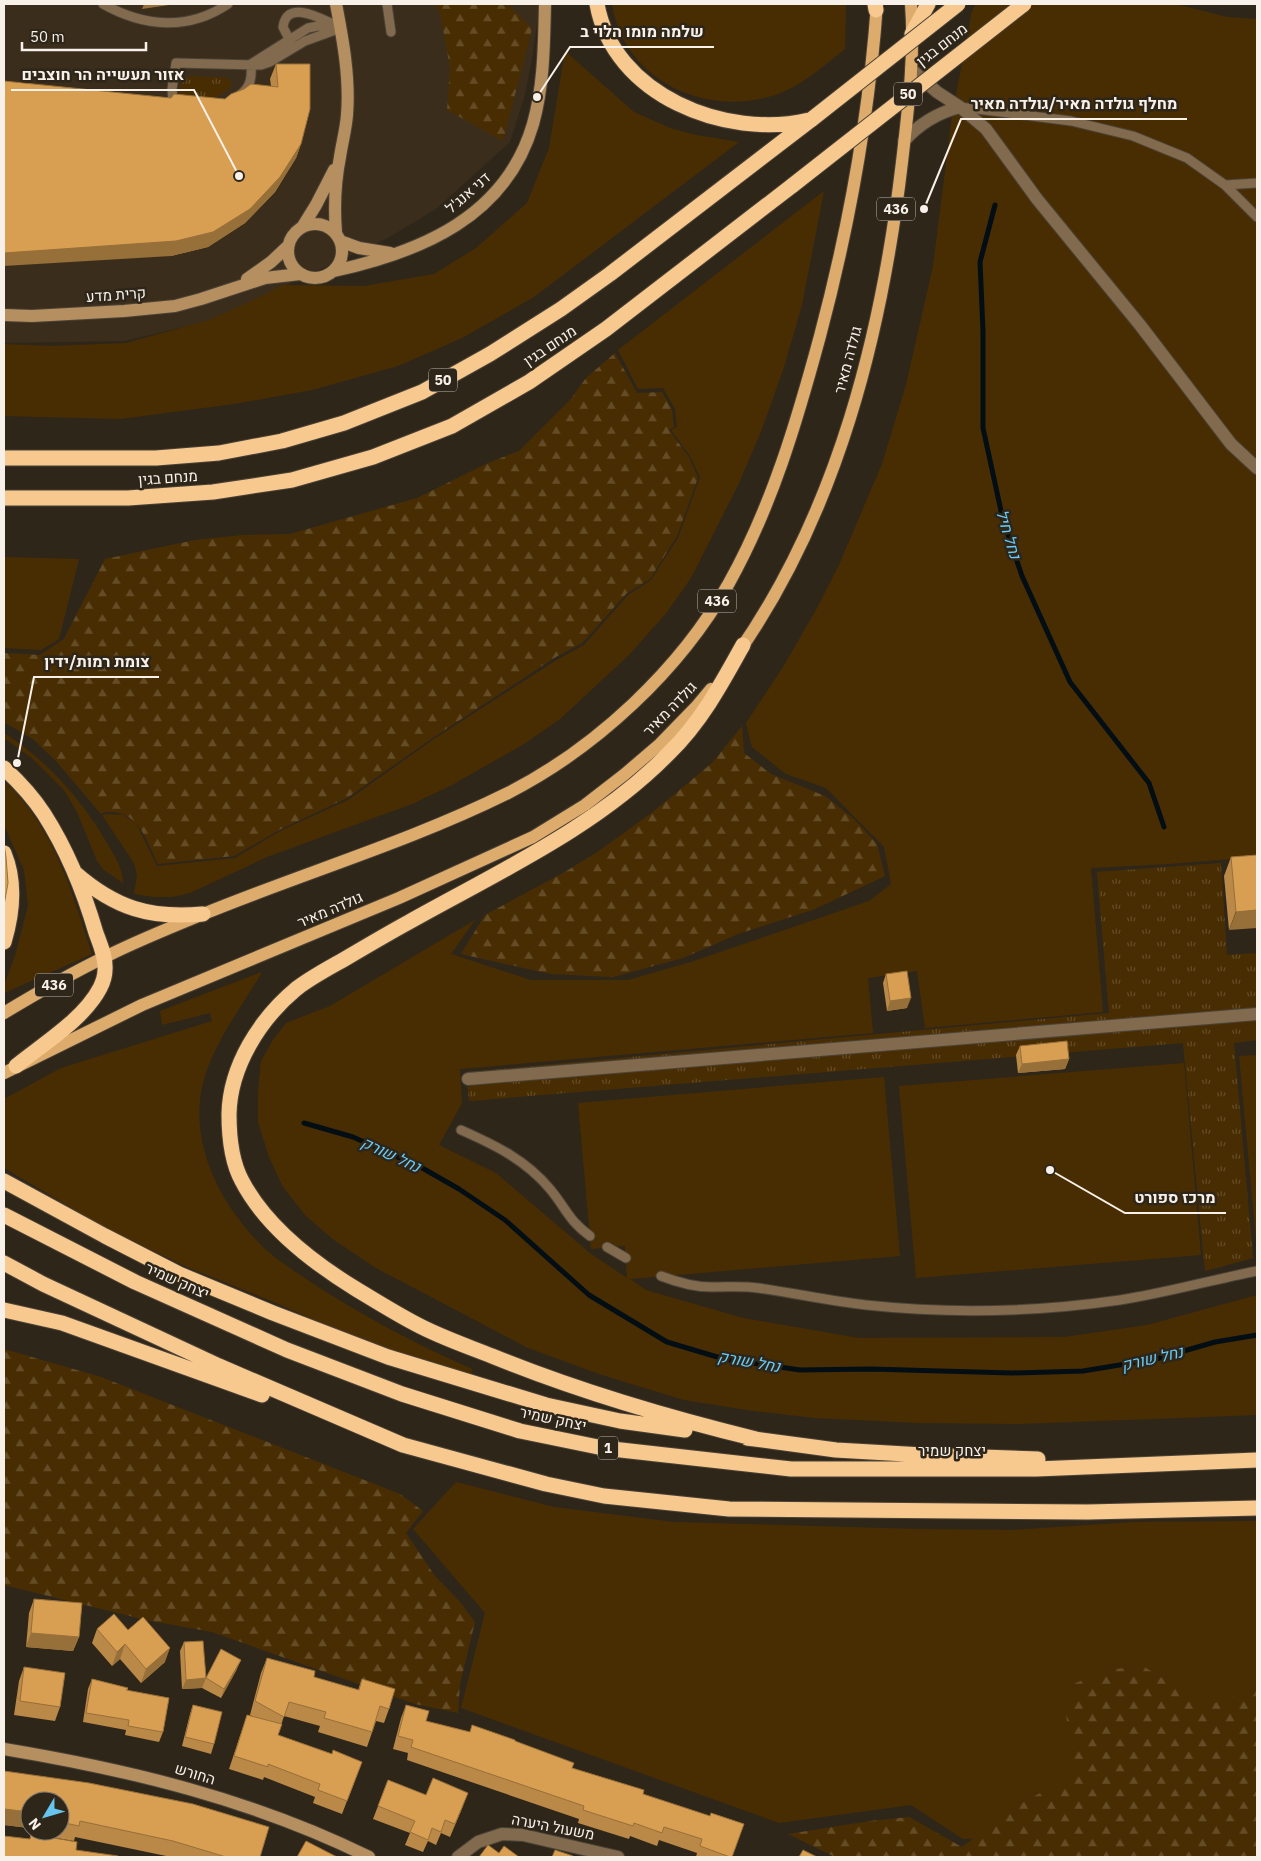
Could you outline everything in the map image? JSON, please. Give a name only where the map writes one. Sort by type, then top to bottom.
[{"type":"highway","points":[[597,4],[607,36],[624,62],[647,85],[671,101],[706,115],[737,122],[781,124],[812,120]]},
{"type":"highway","points":[[912,34],[928,4]]},
{"type":"highway","name":"מנחם בגין","points":[[4,458],[156,458],[219,453],[282,441],[344,423],[422,392],[490,354],[562,309],[812,120],[958,4]]},
{"type":"highway","name":"מנחם בגין","points":[[4,498],[128,498],[212,492],[292,480],[373,457],[452,426],[529,382],[606,329],[1024,4]]},
{"type":"highway","points":[[743,645],[716,695],[694,724],[670,753],[628,790],[581,824],[378,939],[297,989],[271,1014],[249,1045],[237,1072],[229,1102],[229,1124],[231,1151],[241,1180],[262,1211],[310,1259],[385,1306],[418,1325],[534,1373],[684,1422],[756,1439]]},
{"type":"highway","points":[[4,768],[22,785],[44,814],[74,872],[88,907],[104,957],[104,977],[100,988],[91,1001],[73,1021],[10,1069]]},
{"type":"highway","points":[[4,852],[10,869],[12,892],[10,923],[4,942]]},
{"type":"highway","points":[[74,872],[98,890],[137,911],[164,916],[203,914]]},
{"type":"highway","points":[[4,1181],[179,1274],[273,1313],[388,1357],[546,1405],[620,1421],[836,1450],[1172,1464]]},
{"type":"highway","name":"יצחק שמיר","points":[[4,1215],[135,1282],[287,1350],[402,1394],[520,1431],[604,1448],[791,1469],[1036,1469],[1257,1460]]},
{"type":"highway","points":[[4,1263],[43,1284],[219,1366],[402,1445]]},
{"type":"highway","points":[[4,1310],[62,1323],[402,1445],[546,1484],[604,1496],[729,1509],[1088,1512],[1257,1508]]},
{"type":"main road","name":"גולדה מאיר","points":[[10,1069],[142,1005],[399,898],[533,836],[585,806],[660,744],[696,707],[743,645],[765,610],[818,507],[841,446],[860,382],[878,308],[896,214],[911,68],[911,4]]},
{"type":"main road","name":"גולדה מאיר","points":[[4,1013],[104,957],[203,914],[445,821],[512,790],[574,752],[626,710],[670,664],[702,624],[727,586],[751,540],[770,495],[798,415],[827,310],[859,160],[876,6]]},
{"type":"street","points":[[336,4],[341,28],[348,95],[347,116],[335,202],[342,257],[334,271],[321,278],[307,277],[300,274],[290,262],[287,247],[290,238],[303,226],[321,224],[329,228],[338,237]]},
{"type":"street","name":"דני אנג'ל","points":[[334,271],[356,266],[435,238],[464,221],[488,201],[505,181],[522,156],[533,124],[544,51],[545,4]]},
{"type":"street","points":[[911,68],[937,92],[960,107],[986,129],[1037,199],[1146,332],[1231,444],[1257,468]]},
{"type":"street","points":[[904,142],[928,120],[946,111],[960,107]]},
{"type":"street","points":[[303,226],[327,186],[340,156]]},
{"type":"street","name":"דני אנג'ל","points":[[338,237],[374,252],[392,254]]},
{"type":"street","name":"קרית מדע","points":[[227,291],[260,270],[287,247]]},
{"type":"street","name":"קרית מדע","points":[[4,315],[42,315],[175,306],[265,278],[300,274]]},
{"type":"street","points":[[468,1079],[1257,1014]]},
{"type":"street","name":"החורש","points":[[4,1749],[119,1771],[176,1785],[271,1815],[318,1833],[369,1857]]},
{"type":"street","name":"משעול היערה","points":[[458,1857],[478,1842],[502,1834],[523,1834],[618,1857]]},
{"type":"lane","points":[[103,4],[122,15],[139,20],[171,23],[198,19],[228,4]]},
{"type":"lane","points":[[387,4],[391,32]]},
{"type":"lane","points":[[291,43],[283,27],[287,16],[293,12],[301,11],[312,14],[341,28]]},
{"type":"lane","points":[[191,105],[173,103],[172,89],[176,63],[251,64],[291,43],[341,28]]},
{"type":"lane","points":[[233,100],[245,91],[250,83],[251,64]]},
{"type":"lane","points":[[960,107],[1071,121],[1133,136],[1187,158],[1225,184],[1257,217]]},
{"type":"lane","points":[[1225,184],[1257,183]]},
{"type":"lane","points":[[461,1130],[492,1143],[515,1156],[550,1188],[574,1224],[590,1236]]},
{"type":"lane","points":[[608,1247],[626,1258]]},
{"type":"lane","points":[[661,1276],[691,1285],[713,1288],[747,1286],[864,1305],[915,1309],[1000,1310],[1121,1300],[1183,1288],[1257,1270]]},
{"type":"shaded area","points":[[4,4],[540,4],[525,95],[510,142],[436,209],[388,238],[209,321],[124,341],[4,343]]},
{"type":"green space","points":[[434,4],[508,4],[532,29],[503,141],[447,110],[450,68],[440,13]]},
{"type":"green space","points":[[612,4],[846,4],[845,49],[808,78],[783,92],[756,100],[728,102],[701,98],[675,89],[653,74],[634,55],[620,32]]},
{"type":"green space","points":[[976,4],[1176,4],[1227,17],[1257,19],[1257,230],[1255,232],[1257,235],[1257,857],[1091,868],[1103,1012],[925,1028],[917,971],[868,978],[873,1033],[460,1069],[462,1103],[439,1145],[496,1173],[591,1254],[627,1278],[625,1246],[591,1249],[578,1103],[884,1077],[900,1256],[630,1279],[646,1290],[743,1318],[859,1338],[1064,1337],[1147,1325],[1257,1295],[1257,1415],[1020,1424],[918,1423],[815,1418],[753,1411],[684,1400],[602,1375],[528,1348],[376,1268],[334,1240],[306,1216],[283,1187],[269,1157],[258,1122],[261,1061],[273,1040],[286,1023],[330,1006],[475,920],[451,954],[531,980],[628,980],[694,961],[869,901],[891,884],[884,847],[826,788],[786,774],[752,747],[746,723],[783,667],[816,610],[839,565],[882,464],[906,385],[933,266],[952,116],[972,11]]},
{"type":"green space","points":[[565,51],[634,112],[670,128],[696,135],[739,142],[534,297],[462,338],[398,366],[312,390],[234,404],[120,419],[4,416],[4,344],[52,346],[126,343],[209,320],[282,285],[364,286],[434,274],[476,248],[527,203],[549,148]]},
{"type":"green space","points":[[191,76],[227,78],[232,84],[223,94],[209,98],[200,99],[179,94],[181,82]]},
{"type":"green space","points":[[824,191],[802,305],[784,367],[762,429],[739,483],[691,578],[667,612],[630,654],[560,719],[524,744],[452,785],[412,804],[267,857],[190,893],[172,897],[134,894],[137,875],[134,863],[102,815],[123,815],[136,823],[157,866],[235,858],[282,830],[348,800],[434,739],[555,661],[584,645],[628,595],[651,580],[678,538],[700,477],[690,456],[671,430],[677,427],[675,409],[663,388],[638,389],[618,350]]},
{"type":"green space","points":[[615,353],[637,393],[662,392],[672,410],[674,427],[669,430],[689,457],[698,478],[677,536],[650,579],[627,593],[582,643],[554,658],[434,737],[347,798],[281,829],[234,856],[158,864],[142,831],[130,818],[113,812],[101,814],[57,762],[33,739],[4,722],[4,653],[40,655],[64,639],[105,559],[195,540],[243,535],[290,534],[417,498],[488,463],[519,451],[570,400],[586,378]]},
{"type":"green space","points":[[4,557],[79,559],[59,639],[41,650],[4,648]]},
{"type":"green space","points":[[742,726],[744,753],[771,774],[825,796],[855,820],[877,844],[885,876],[815,909],[738,934],[683,958],[613,977],[551,974],[461,954],[485,915],[596,853],[653,812],[712,763]]},
{"type":"green space","points":[[4,733],[35,756],[77,799],[115,856],[123,883],[104,870],[97,861],[77,812],[64,790],[33,759],[4,738]]},
{"type":"green space","points":[[4,781],[22,800],[49,840],[77,906],[92,954],[4,993],[4,986],[15,956],[28,906],[24,870],[4,825]]},
{"type":"green space","points":[[1221,863],[1227,955],[1257,953],[1257,1040],[1234,1043],[1253,1258],[1205,1271],[1183,1043],[469,1101],[466,1072],[1109,1013],[1097,872]]},
{"type":"green space","points":[[262,972],[218,1045],[205,1076],[201,1092],[199,1113],[205,1154],[221,1192],[244,1226],[278,1260],[315,1285],[372,1319],[472,1369],[471,1375],[366,1343],[274,1302],[187,1267],[109,1230],[4,1168],[4,1099],[61,1068],[212,1021],[210,1013],[162,1025],[160,1011]]},
{"type":"green space","points":[[1257,1055],[1257,1239],[1256,1239],[1239,1056]]},
{"type":"green space","points":[[1184,1063],[1201,1255],[916,1278],[899,1086]]},
{"type":"green space","points":[[4,1349],[101,1377],[400,1494],[423,1511],[406,1533],[435,1576],[460,1602],[475,1622],[460,1684],[458,1713],[415,1704],[212,1632],[146,1620],[4,1585]]},
{"type":"green space","points":[[456,1482],[554,1507],[674,1522],[1011,1530],[1135,1522],[1257,1521],[1257,1822],[963,1839],[911,1805],[779,1823],[461,1708],[485,1613],[413,1529]]},
{"type":"green space","points":[[1143,1666],[1206,1706],[1243,1693],[1257,1683],[1257,1857],[835,1857],[788,1834],[909,1817],[962,1847],[1022,1803],[1073,1775],[1066,1714],[1075,1683],[1115,1669]]},
{"type":"building","points":[[276,64],[310,64],[310,109],[301,144],[280,177],[250,209],[213,232],[176,241],[4,253],[4,81],[171,98],[174,94],[225,99],[251,84],[278,87]]},
{"type":"building","points":[[4,844],[8,883],[4,905]]},
{"type":"building","points":[[1257,855],[1257,910],[1236,912],[1231,857]]},
{"type":"building","points":[[907,971],[911,998],[890,1001],[886,974]]},
{"type":"building","points":[[1067,1041],[1069,1059],[1022,1064],[1020,1046]]},
{"type":"building","points":[[34,1599],[82,1603],[79,1637],[31,1633]]},
{"type":"building","points":[[114,1614],[128,1630],[143,1617],[170,1648],[146,1669],[125,1644],[117,1652],[97,1629]]},
{"type":"building","points":[[203,1641],[206,1678],[186,1680],[184,1642]]},
{"type":"building","points":[[221,1649],[241,1660],[224,1689],[206,1678]]},
{"type":"building","points":[[267,1658],[315,1671],[314,1677],[359,1690],[362,1679],[395,1689],[389,1709],[380,1706],[372,1732],[324,1718],[326,1712],[289,1702],[284,1717],[255,1701]]},
{"type":"building","points":[[24,1667],[65,1673],[60,1707],[20,1701]]},
{"type":"building","points":[[92,1679],[128,1688],[126,1690],[169,1698],[163,1732],[128,1726],[129,1720],[86,1713]]},
{"type":"building","points":[[193,1705],[222,1712],[214,1744],[185,1737]]},
{"type":"building","points":[[406,1705],[429,1711],[426,1721],[470,1732],[472,1725],[574,1763],[572,1768],[644,1790],[643,1794],[710,1816],[711,1813],[744,1824],[732,1857],[700,1846],[702,1839],[664,1827],[662,1833],[634,1823],[633,1826],[583,1810],[584,1806],[411,1747],[413,1740],[398,1736]]},
{"type":"building","points":[[247,1715],[282,1724],[278,1735],[332,1754],[333,1750],[362,1762],[347,1801],[318,1790],[320,1784],[268,1764],[268,1767],[234,1756]]},
{"type":"building","points":[[4,1771],[89,1783],[193,1804],[269,1827],[260,1857],[226,1857],[173,1841],[80,1821],[79,1826],[70,1824],[70,1791],[20,1791],[20,1811],[4,1809]]},
{"type":"building","points":[[433,1778],[468,1793],[455,1824],[445,1820],[441,1832],[432,1828],[428,1840],[410,1832],[415,1821],[378,1806],[388,1780],[426,1795]]},
{"type":"building","points":[[4,1836],[20,1838],[20,1841],[77,1842],[76,1850],[118,1857],[4,1857]]},
{"type":"building","points":[[306,1841],[337,1857],[297,1857]]},
{"type":"building","points":[[488,1845],[499,1853],[504,1846],[519,1857],[479,1857]]},
{"type":"building","points":[[555,1850],[573,1856],[552,1857]]},
{"type":"building","points":[[803,1850],[817,1857],[799,1857]]},
{"type":"waterway","name":"נחל חיל","points":[[995,205],[980,262],[983,331],[983,428],[1003,520],[1022,576],[1070,682],[1149,783],[1164,827]]},
{"type":"waterway","name":"נחל שורק","points":[[304,1123],[353,1137],[424,1169],[459,1189],[505,1220],[589,1295],[667,1342],[724,1359],[800,1370],[870,1369],[1012,1373],[1083,1371],[1156,1359],[1215,1342],[1257,1335]]},
{"type":"place","name":"שלמה מומו הלוי ב","points":[[537,97]]},
{"type":"place","name":"אזור תעשייה הר חוצבים","points":[[239,176]]},
{"type":"place","name":"מחלף גולדה מאיר/גולדה מאיר","points":[[924,209]]},
{"type":"place","name":"צומת רמות/ידין","points":[[17,763]]},
{"type":"place","name":"מרכז ספורט","points":[[1050,1170]]}]
